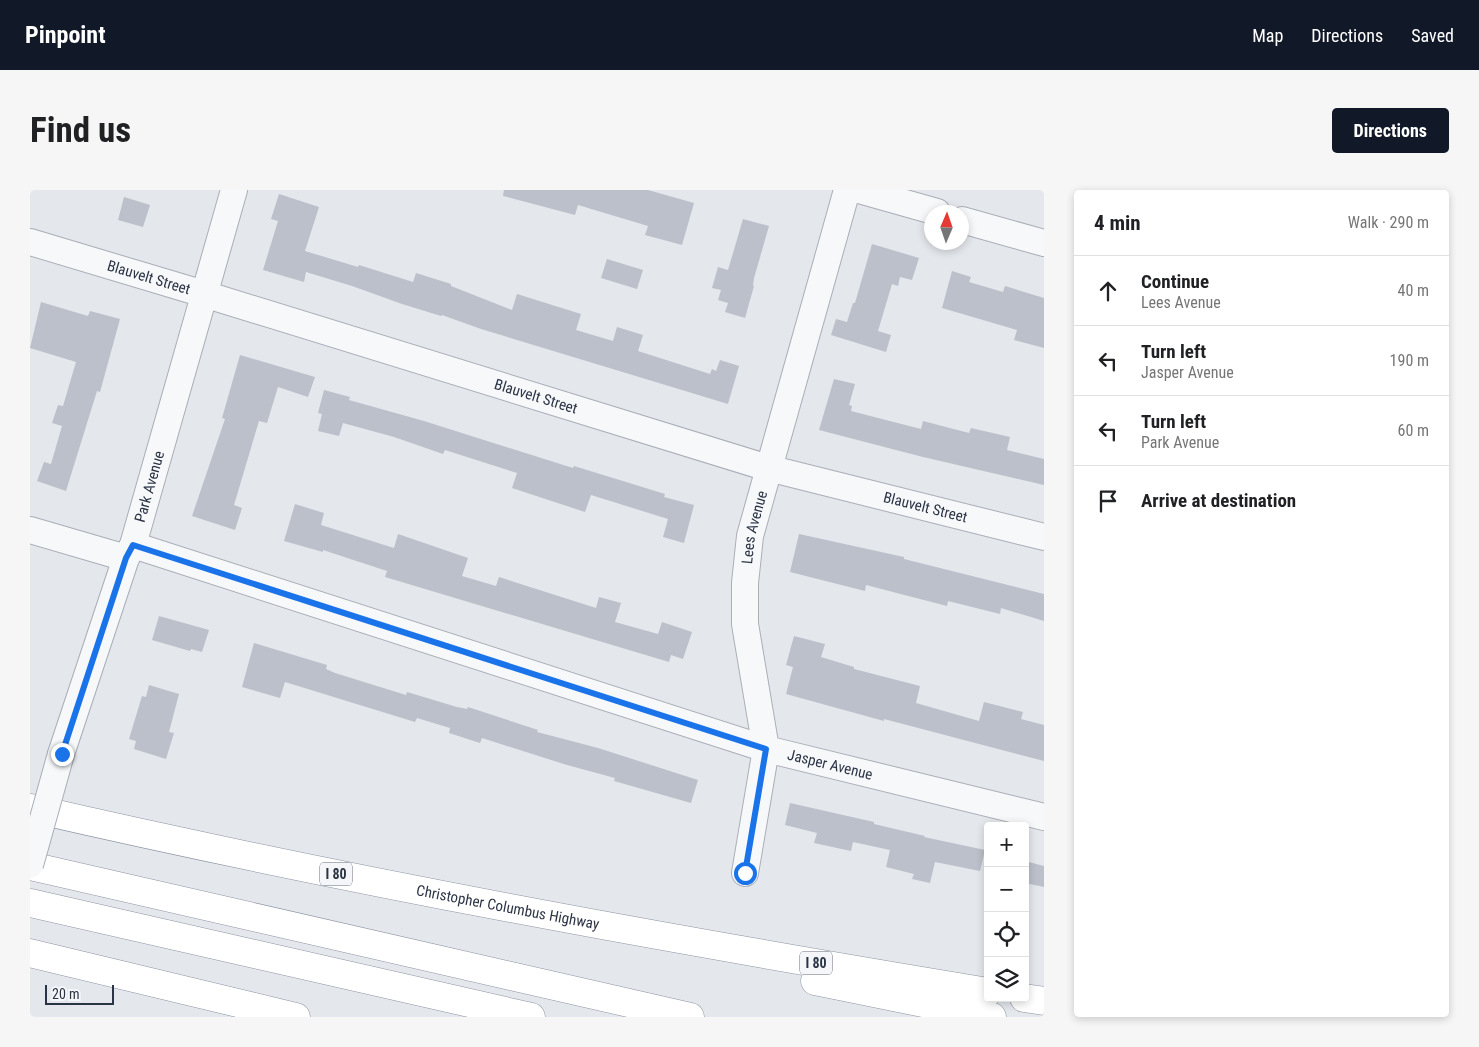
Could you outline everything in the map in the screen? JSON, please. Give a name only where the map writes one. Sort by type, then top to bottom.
[{"type":"highway","name":"Christopher Columbus Highway","points":[[30,808],[270,860],[644,932],[984,991]]},
{"type":"highway","points":[[30,866],[690,1017]]},
{"type":"highway","points":[[30,903],[531,1017]]},
{"type":"highway","points":[[644,932],[752,969],[992,1017]]},
{"type":"highway","points":[[30,953],[296,1017]]},
{"type":"highway","points":[[1029,999],[1044,1001]]},
{"type":"street","name":"Park Avenue","points":[[30,866],[62,754],[130,552],[234,190]]},
{"type":"street","name":"Lees Avenue","points":[[745,873],[766,749],[747,642],[745,583],[750,536],[847,190]]},
{"type":"street","points":[[859,190],[924,208]]},
{"type":"street","points":[[969,222],[1044,243]]},
{"type":"street","name":"Blauvelt Street","points":[[30,242],[768,468],[1044,537]]},
{"type":"street","name":"Jasper Avenue","points":[[30,530],[130,552],[766,749],[1044,817]]},
{"type":"building","points":[[504,190],[648,190],[694,203],[682,245],[645,235],[648,226],[578,205],[575,215],[503,196]]},
{"type":"building","points":[[279,194],[319,207],[305,251],[413,282],[416,273],[451,284],[451,286],[512,310],[517,294],[581,314],[576,330],[613,341],[617,327],[643,335],[638,351],[710,374],[712,369],[716,371],[720,360],[739,366],[728,404],[481,329],[306,272],[304,282],[263,270],[278,221],[271,219]]},
{"type":"building","points":[[124,197],[150,205],[143,227],[118,220]]},
{"type":"building","points":[[743,219],[769,226],[745,318],[725,312],[728,303],[718,300],[721,290],[712,288],[718,267],[728,270]]},
{"type":"building","points":[[872,244],[919,258],[912,280],[900,277],[898,286],[892,284],[878,331],[891,335],[886,352],[831,335],[836,319],[847,322],[853,303],[855,303]]},
{"type":"building","points":[[607,259],[643,270],[637,289],[601,278]]},
{"type":"building","points":[[952,271],[971,277],[969,282],[1003,292],[1005,286],[1044,298],[1044,348],[1014,340],[1017,330],[942,308]]},
{"type":"building","points":[[41,302],[88,316],[90,311],[120,319],[100,392],[97,391],[66,491],[37,481],[44,462],[51,464],[62,426],[52,423],[58,405],[63,406],[76,362],[30,348]]},
{"type":"building","points":[[240,355],[315,377],[308,397],[278,387],[267,423],[259,421],[234,505],[242,508],[235,530],[192,516],[225,419],[222,418]]},
{"type":"building","points":[[834,379],[855,384],[849,405],[852,406],[851,411],[921,429],[923,421],[969,433],[971,428],[1010,437],[1007,450],[1044,459],[1044,485],[923,457],[819,430]]},
{"type":"building","points":[[324,390],[350,397],[349,400],[424,421],[573,468],[574,466],[665,494],[664,497],[694,505],[684,543],[663,537],[668,519],[591,495],[585,512],[512,488],[517,473],[445,450],[443,454],[394,437],[343,423],[339,436],[318,431],[322,414],[318,413]]},
{"type":"building","points":[[295,504],[324,513],[321,525],[394,548],[398,534],[468,558],[462,576],[496,586],[499,577],[596,608],[599,597],[621,603],[615,622],[658,634],[662,622],[692,632],[683,659],[671,655],[669,662],[385,577],[387,571],[323,550],[323,552],[284,541]]},
{"type":"building","points":[[799,534],[904,557],[904,559],[1044,594],[1044,621],[1001,608],[1000,614],[948,601],[947,606],[866,585],[865,591],[790,572]]},
{"type":"building","points":[[159,616],[209,630],[202,652],[191,649],[190,651],[152,640]]},
{"type":"building","points":[[794,636],[825,644],[821,657],[854,667],[854,669],[920,686],[916,703],[979,721],[984,702],[1023,712],[1021,719],[1044,725],[1044,761],[884,719],[884,721],[786,694],[793,667],[786,665]]},
{"type":"building","points":[[254,643],[327,665],[326,669],[335,673],[406,695],[407,692],[457,707],[467,709],[468,707],[538,730],[537,732],[598,748],[698,780],[691,803],[614,781],[615,778],[482,738],[480,743],[449,733],[450,728],[417,718],[415,722],[285,682],[280,698],[242,687]]},
{"type":"building","points":[[149,685],[179,694],[169,732],[174,733],[166,759],[134,749],[136,741],[129,739],[142,696],[146,697]]},
{"type":"building","points":[[790,803],[874,822],[874,824],[924,837],[984,850],[984,854],[980,871],[935,862],[930,883],[912,879],[914,874],[886,867],[890,850],[853,842],[851,851],[814,843],[817,833],[785,825]]},
{"type":"building","points":[[1029,862],[1044,866],[1044,887],[1029,884]]},
{"type":"route","points":[[62,754],[126,558],[133,545],[766,749],[745,873]]}]
